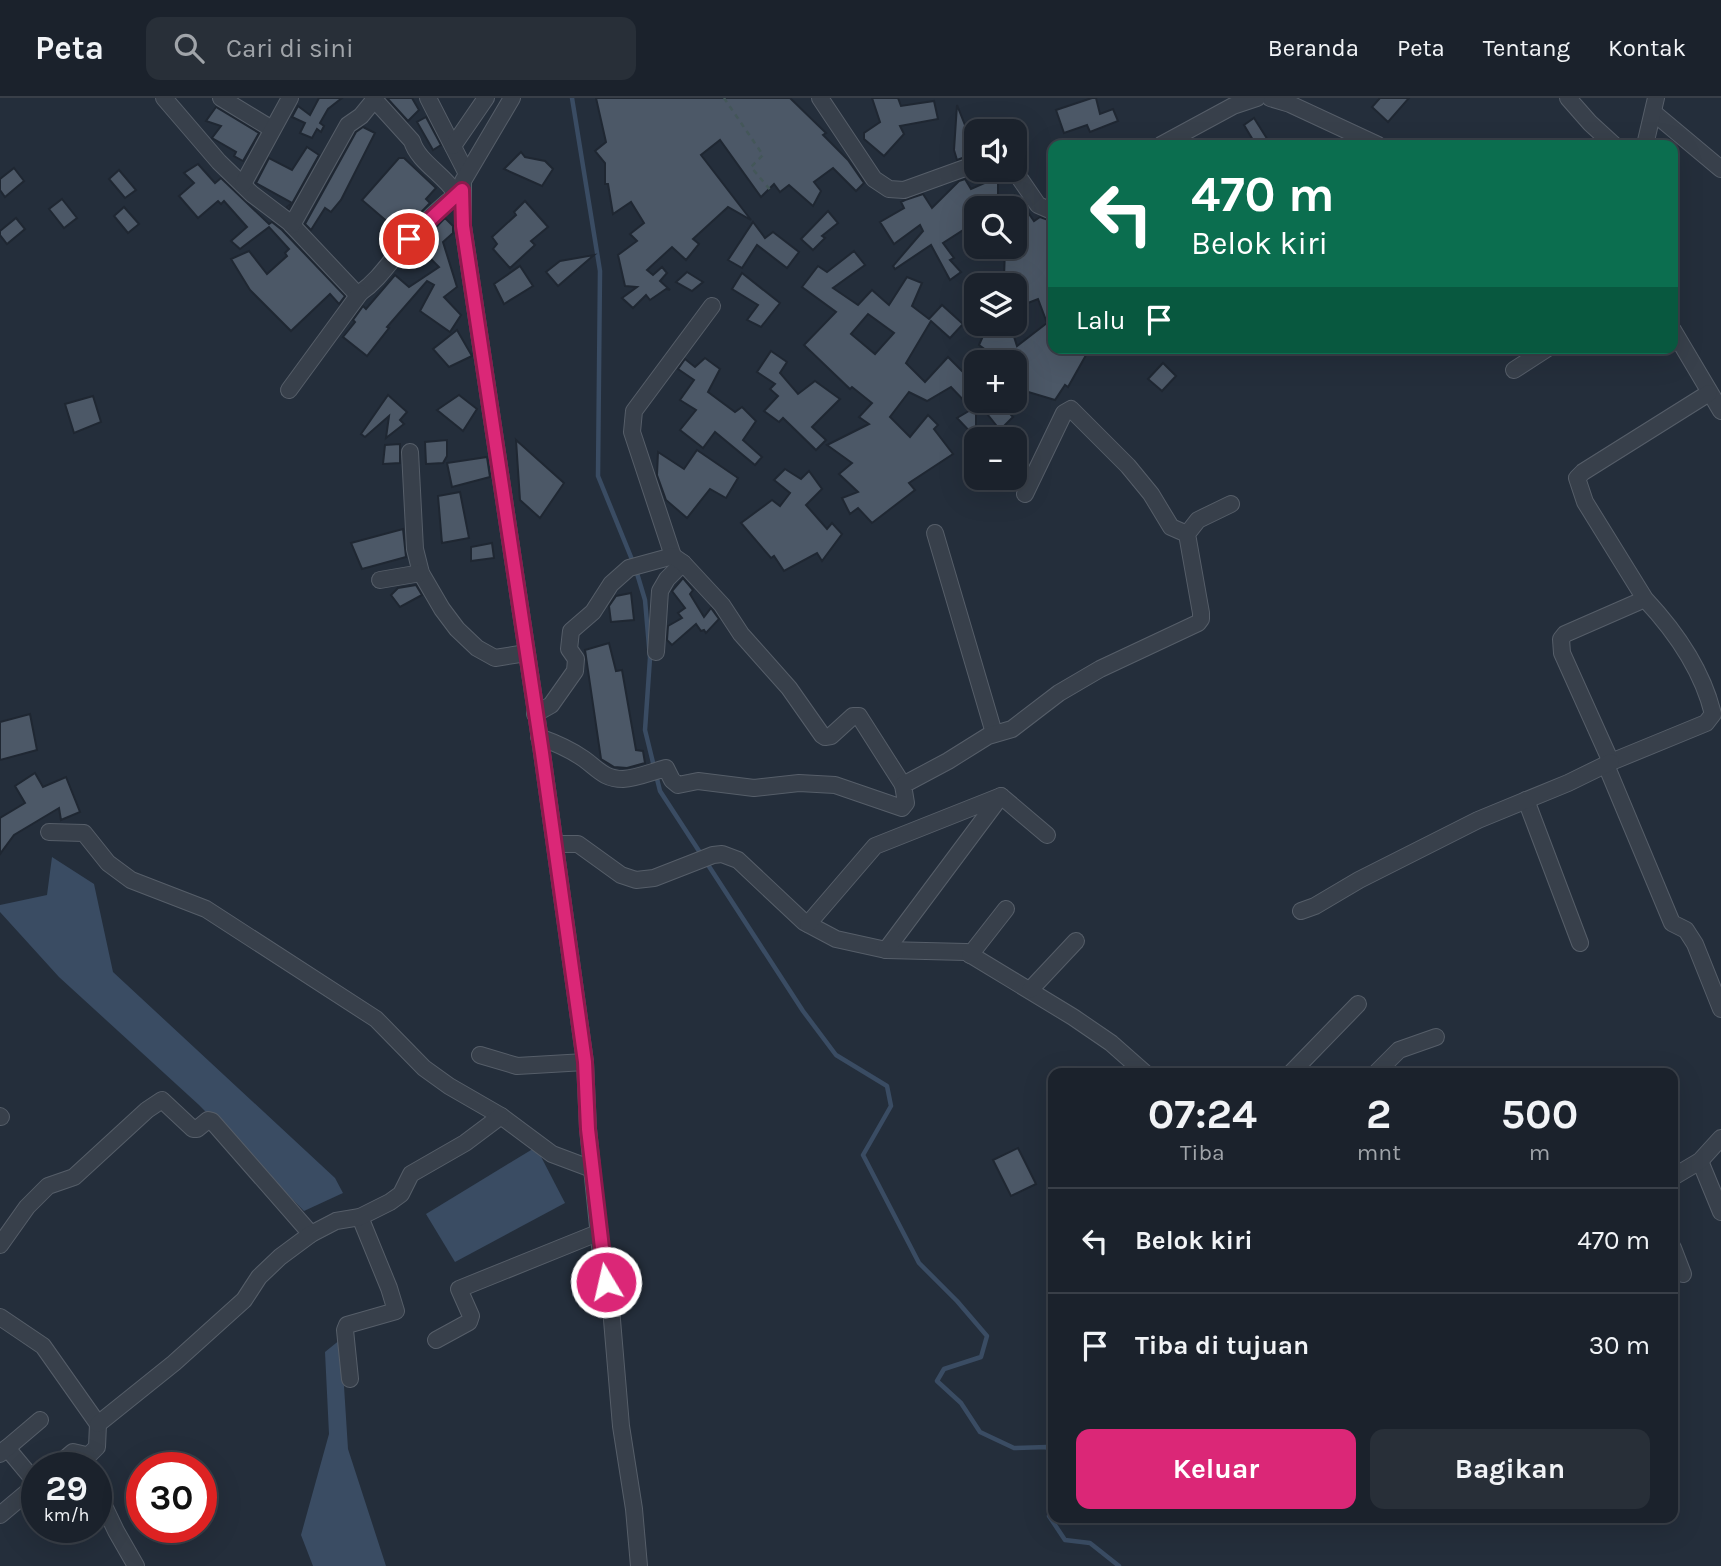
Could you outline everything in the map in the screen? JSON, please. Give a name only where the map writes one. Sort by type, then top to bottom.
[{"type":"street","points":[[164,98],[191,132],[243,184],[292,225],[354,291],[359,293]]},
{"type":"street","points":[[221,98],[272,129]]},
{"type":"street","points":[[243,184],[290,98]]},
{"type":"street","points":[[428,98],[466,172]]},
{"type":"street","points":[[453,146],[486,98]]},
{"type":"street","points":[[512,98],[466,172],[459,192],[585,1062],[592,1169],[611,1308],[621,1426],[634,1509],[639,1566]]},
{"type":"street","points":[[820,98],[874,179],[889,190],[904,190],[964,168]]},
{"type":"street","points":[[1170,140],[1233,106],[1257,98]]},
{"type":"street","points":[[1270,98],[1290,104],[1367,140]]},
{"type":"street","points":[[1568,98],[1609,140]]},
{"type":"street","points":[[292,225],[348,125],[361,116],[374,99],[412,141],[415,150],[459,192]]},
{"type":"street","points":[[1646,140],[1655,105]]},
{"type":"street","points":[[1655,105],[1721,169]]},
{"type":"street","points":[[1022,182],[1038,205],[1048,209]]},
{"type":"street","points":[[289,390],[359,293],[377,278],[409,239],[459,192]]},
{"type":"street","points":[[539,737],[559,743],[586,760],[602,775],[620,779],[638,778],[666,768],[678,785],[698,781],[754,788],[799,783],[835,785],[868,795],[897,808],[902,808],[906,803],[903,785],[859,716],[853,716],[831,736],[822,735],[789,688],[741,634],[722,605],[678,560],[632,432],[634,411],[712,306]]},
{"type":"street","points":[[1678,339],[1721,411]]},
{"type":"street","points":[[1514,370],[1539,354]]},
{"type":"street","points":[[1301,911],[1478,820],[1706,723],[1713,714],[1689,652],[1663,617],[1644,598],[1585,502],[1577,478],[1709,393]]},
{"type":"street","points":[[1025,494],[1065,412],[1071,409],[1141,481],[1171,527],[1187,534]]},
{"type":"street","points":[[410,452],[415,549],[421,573],[442,609],[457,629],[477,648],[495,658],[526,653]]},
{"type":"street","points":[[903,785],[994,733],[1017,726],[1059,693],[1100,669],[1202,619],[1187,534],[1198,520],[1231,504]]},
{"type":"street","points":[[935,533],[994,733]]},
{"type":"street","points":[[535,714],[551,705],[575,671],[576,659],[569,649],[571,631],[593,612],[611,584],[629,568],[678,560]]},
{"type":"street","points":[[656,652],[660,590],[678,560]]},
{"type":"street","points":[[380,580],[421,573]]},
{"type":"street","points":[[1644,598],[1565,634],[1560,639],[1562,653],[1672,923],[1686,930],[1695,944],[1721,1009]]},
{"type":"street","points":[[808,924],[875,846],[1001,796]]},
{"type":"street","points":[[1001,796],[1047,835]]},
{"type":"street","points":[[886,950],[1001,796]]},
{"type":"street","points":[[1526,800],[1580,943]]},
{"type":"street","points":[[50,832],[84,833],[108,863],[131,880],[205,909],[376,1019],[424,1068],[501,1116],[552,1154],[592,1169]]},
{"type":"street","points":[[555,844],[578,844],[621,875],[636,880],[654,878],[713,855],[722,854],[738,860],[808,924],[836,939],[886,950],[966,952],[1111,1043],[1139,1068]]},
{"type":"street","points":[[970,955],[1006,908]]},
{"type":"street","points":[[1030,990],[1076,941]]},
{"type":"street","points":[[1295,1068],[1358,1004]]},
{"type":"street","points":[[1381,1068],[1399,1050],[1436,1037]]},
{"type":"street","points":[[480,1055],[517,1066],[585,1062]]},
{"type":"street","points":[[0,1245],[27,1207],[48,1186],[74,1177],[147,1110],[162,1100],[194,1129],[206,1121],[212,1121],[312,1234]]},
{"type":"street","points":[[98,1423],[174,1363],[244,1300],[259,1277],[312,1234],[336,1221],[360,1217],[390,1202],[401,1194],[411,1174],[466,1143],[501,1116]]},
{"type":"street","points":[[1678,1174],[1700,1161],[1721,1138]]},
{"type":"street","points":[[1700,1161],[1721,1212]]},
{"type":"street","points":[[350,1379],[346,1325],[396,1311],[360,1217]]},
{"type":"street","points":[[436,1340],[469,1322],[471,1316],[459,1289],[600,1233]]},
{"type":"street","points":[[1678,1261],[1683,1274]]},
{"type":"street","points":[[0,1317],[43,1346],[98,1423],[97,1447],[94,1452]]},
{"type":"street","points":[[21,1468],[4,1451],[40,1420]]},
{"type":"street","points":[[0,1515],[21,1497]]},
{"type":"street","points":[[112,1523],[136,1566]]},
{"type":"path","points":[[724,98],[763,155],[751,167],[772,192]]},
{"type":"water","points":[[52,857],[94,884],[113,972],[335,1178],[343,1193],[304,1211],[199,1105],[59,977],[0,912],[0,905],[47,895]]},
{"type":"water","points":[[536,1147],[565,1203],[455,1262],[426,1214]]},
{"type":"water","points":[[341,1339],[348,1449],[386,1566],[313,1566],[301,1535],[329,1434],[325,1352]]},
{"type":"building","points":[[319,98],[342,98],[328,109],[320,123],[324,126],[321,132],[317,129],[312,138],[300,133],[305,123],[292,117],[298,106],[310,115]]},
{"type":"building","points":[[387,98],[412,98],[419,110],[408,121]]},
{"type":"building","points":[[596,98],[790,98],[826,133],[823,135],[848,160],[864,183],[856,191],[833,168],[814,182],[821,191],[813,206],[789,185],[780,192],[774,184],[761,197],[720,140],[701,155],[751,220],[728,207],[693,239],[699,244],[686,260],[672,247],[647,270],[653,275],[662,267],[667,273],[660,281],[670,290],[666,289],[650,300],[646,295],[633,308],[622,298],[637,287],[625,286],[618,255],[637,241],[630,234],[644,223],[631,202],[613,214],[608,184],[605,184],[605,163],[595,151],[606,142]]},
{"type":"building","points":[[872,98],[898,98],[901,106],[934,101],[938,119],[900,126],[904,134],[884,156],[864,139],[864,133],[880,122]]},
{"type":"building","points":[[1096,98],[1100,114],[1113,109],[1118,121],[1090,132],[1087,125],[1064,133],[1056,110]]},
{"type":"building","points":[[1380,98],[1409,98],[1388,122],[1372,107]]},
{"type":"building","points":[[957,105],[964,123],[964,157],[957,160],[954,150]]},
{"type":"building","points":[[216,107],[259,133],[243,161],[234,156],[236,152],[212,138],[221,126],[206,121]]},
{"type":"building","points":[[426,117],[441,145],[433,150],[417,122]]},
{"type":"building","points":[[1254,118],[1268,140],[1253,140],[1244,125]]},
{"type":"building","points":[[363,127],[375,133],[341,200],[331,212],[325,208],[311,230],[305,224],[356,132]]},
{"type":"building","points":[[307,147],[319,155],[289,209],[287,207],[292,203],[256,183],[269,158],[292,170]]},
{"type":"building","points":[[521,152],[525,157],[545,161],[553,169],[542,186],[504,169]]},
{"type":"building","points":[[399,158],[404,158],[436,188],[426,199],[430,203],[403,231],[399,227],[397,230],[362,200]]},
{"type":"building","points":[[198,164],[215,183],[221,178],[269,224],[272,222],[282,230],[345,296],[339,304],[330,294],[291,331],[250,290],[231,259],[249,251],[267,274],[287,256],[285,253],[289,249],[269,227],[240,249],[231,241],[247,227],[224,201],[221,204],[218,201],[198,218],[179,196],[194,183],[184,173]]},
{"type":"building","points":[[14,168],[24,181],[5,197],[0,190],[0,179]]},
{"type":"building","points":[[119,170],[136,190],[125,198],[109,179]]},
{"type":"building","points":[[964,179],[971,189],[987,182],[998,182],[998,195],[1001,196],[964,196],[964,230],[943,243],[954,258],[950,260],[961,272],[950,280],[931,245],[895,269],[893,266],[923,231],[920,225],[894,244],[880,222],[904,208],[901,202],[905,200],[923,194],[932,208],[959,181]]},
{"type":"building","points":[[62,199],[77,218],[64,228],[49,209]]},
{"type":"building","points":[[525,201],[548,227],[531,241],[535,245],[510,268],[493,249],[497,244],[492,237],[516,215],[514,212]]},
{"type":"building","points":[[124,207],[139,224],[128,233],[114,216]]},
{"type":"building","points":[[828,211],[838,223],[822,236],[825,238],[813,250],[801,239]]},
{"type":"building","points":[[1027,211],[1034,221],[1040,217],[1048,220],[1048,354],[1087,354],[1068,387],[1065,385],[1055,400],[1027,392],[1027,350],[986,350],[979,345],[983,336],[1014,336],[1017,346],[1047,323],[1038,299],[1027,303],[1027,273],[1004,273],[1005,259],[1027,259]]},
{"type":"building","points":[[16,218],[25,229],[7,244],[0,231]]},
{"type":"building","points":[[445,218],[453,226],[453,233],[443,242],[457,287],[444,297],[461,315],[450,332],[420,311],[434,285],[427,281],[387,327],[389,328],[367,356],[343,337],[363,306],[366,309],[395,275],[409,287],[439,267],[418,246]]},
{"type":"building","points":[[753,222],[765,238],[773,232],[799,252],[787,268],[757,245],[742,268],[728,260]]},
{"type":"building","points":[[854,251],[865,265],[833,288],[858,305],[872,290],[889,305],[907,277],[922,283],[912,306],[929,319],[942,305],[963,324],[950,338],[931,321],[906,363],[925,382],[948,357],[964,373],[964,401],[951,387],[927,401],[909,392],[890,417],[910,437],[928,415],[938,425],[934,429],[953,454],[909,483],[915,490],[872,523],[858,508],[850,514],[842,498],[858,492],[839,474],[852,463],[827,445],[869,424],[859,417],[872,403],[852,387],[850,389],[804,345],[836,312],[802,287],[818,266],[827,272]],"holes":[[[868,314],[894,333],[875,354],[851,334]]]},
{"type":"building","points":[[594,255],[558,286],[546,272],[560,261]]},
{"type":"building","points":[[520,266],[533,286],[504,304],[494,284]]},
{"type":"building","points":[[687,272],[703,282],[692,291],[676,282]]},
{"type":"building","points":[[742,273],[780,303],[761,327],[747,320],[758,305],[732,289]]},
{"type":"building","points":[[457,330],[472,356],[449,367],[433,349]]},
{"type":"building","points":[[771,351],[787,362],[780,373],[798,394],[815,381],[840,399],[812,427],[826,440],[816,450],[783,418],[779,422],[764,411],[778,396],[770,389],[775,384],[757,372]]},
{"type":"building","points":[[705,358],[720,369],[708,392],[735,412],[742,407],[756,421],[743,440],[762,457],[755,465],[715,432],[703,448],[680,430],[696,410],[680,400],[694,380],[678,369],[685,359],[695,367]]},
{"type":"building","points":[[1163,363],[1176,376],[1162,391],[1148,379]]},
{"type":"building","points":[[388,395],[407,412],[400,420],[404,424],[386,438],[389,416],[365,437],[361,434]]},
{"type":"building","points":[[459,395],[477,409],[463,431],[437,410]]},
{"type":"building","points":[[93,396],[101,422],[74,433],[65,404]]},
{"type":"building","points":[[965,413],[976,413],[976,427],[966,427],[957,418]]},
{"type":"building","points":[[986,413],[1009,413],[1013,417],[1003,427],[998,427]]},
{"type":"building","points":[[447,440],[447,456],[443,463],[426,464],[425,442]]},
{"type":"building","points":[[516,440],[564,483],[540,518],[520,500]]},
{"type":"building","points":[[400,444],[400,463],[383,464],[385,445]]},
{"type":"building","points":[[697,450],[738,478],[726,498],[710,489],[687,518],[666,500],[657,475],[658,452],[684,469]]},
{"type":"building","points":[[487,457],[490,477],[452,487],[447,463]]},
{"type":"building","points":[[785,469],[801,479],[809,471],[822,489],[806,505],[827,529],[832,523],[842,534],[822,561],[817,553],[784,571],[774,556],[771,558],[741,523],[772,500],[780,506],[790,493],[774,480]]},
{"type":"building","points":[[460,492],[469,538],[442,543],[438,496]]},
{"type":"building","points":[[403,529],[406,557],[362,569],[351,543]]},
{"type":"building","points":[[492,543],[494,558],[471,561],[471,547]]},
{"type":"building","points":[[683,578],[693,590],[690,594],[704,617],[711,608],[719,619],[706,633],[696,624],[672,645],[667,640],[668,626],[682,618],[678,613],[685,608],[672,591]]},
{"type":"building","points":[[416,585],[422,595],[400,607],[391,595],[398,588]]},
{"type":"building","points":[[631,593],[634,620],[611,622],[609,606],[616,596]]},
{"type":"building","points":[[609,643],[616,671],[622,670],[636,750],[643,751],[645,763],[627,768],[614,767],[601,759],[585,650]]},
{"type":"building","points":[[30,714],[37,750],[0,760],[0,722]]},
{"type":"building","points":[[35,773],[43,787],[66,777],[80,812],[61,820],[59,808],[14,835],[0,854],[0,818],[25,803],[15,786]]},
{"type":"building","points":[[1018,1148],[1036,1184],[1011,1196],[993,1160]]},
{"type":"waterway","points":[[572,98],[600,271],[598,476],[633,562]]},
{"type":"waterway","points":[[636,570],[645,600],[650,658],[645,730],[660,791],[803,1011],[836,1055],[887,1086],[891,1106],[863,1155],[919,1263],[987,1336],[981,1357],[944,1369],[937,1381],[961,1403],[980,1432],[1014,1448],[1047,1447],[1048,1449]]},
{"type":"waterway","points":[[1054,1523],[1065,1540],[1090,1543],[1119,1566]]},
{"type":"route","points":[[409,239],[462,190],[463,226],[585,1062],[588,1129],[606,1282]]}]
